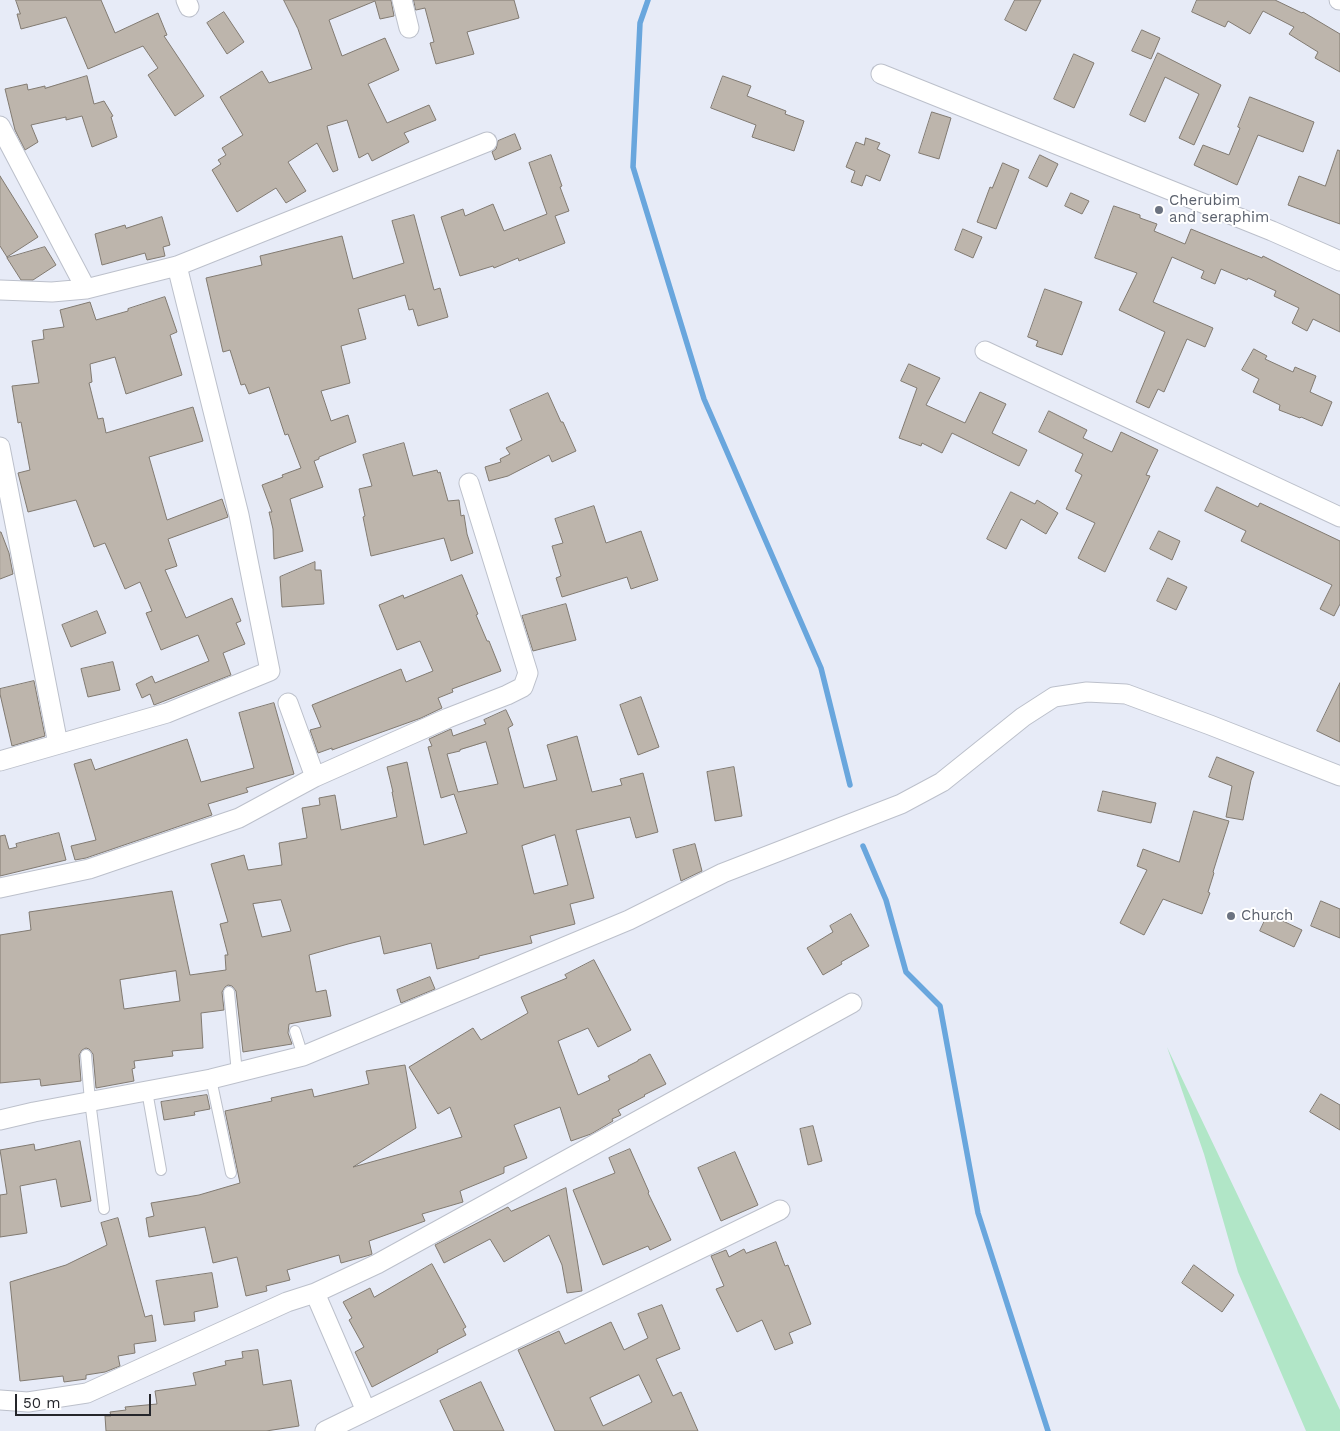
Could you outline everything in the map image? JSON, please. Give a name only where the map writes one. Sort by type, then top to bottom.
[{"type":"street","points":[[402,0],[409,28]]},
{"type":"street","points":[[881,74],[1272,231],[1340,261]]},
{"type":"street","points":[[0,126],[86,290]]},
{"type":"street","points":[[0,290],[52,292],[86,290],[177,266],[488,142]]},
{"type":"street","points":[[0,761],[167,713],[270,671],[239,515],[177,266]]},
{"type":"street","points":[[985,351],[1340,517]]},
{"type":"street","points":[[0,447],[58,744]]},
{"type":"street","points":[[0,888],[89,869],[239,818],[315,777],[523,687],[528,674],[469,483]]},
{"type":"street","points":[[0,1120],[211,1079],[303,1056],[629,920],[723,873],[901,804],[942,782],[1024,717],[1054,697],[1087,692],[1126,694],[1340,776]]},
{"type":"street","points":[[288,703],[315,777]]},
{"type":"street","points":[[0,1400],[28,1402],[87,1392],[287,1302],[315,1293],[377,1264],[852,1004]]},
{"type":"street","points":[[325,1431],[780,1210]]},
{"type":"street","points":[[315,1293],[366,1411]]},
{"type":"lane","points":[[229,992],[237,1073]]},
{"type":"lane","points":[[295,1030],[303,1056]]},
{"type":"lane","points":[[86,1055],[104,1209]]},
{"type":"lane","points":[[211,1079],[231,1173]]},
{"type":"lane","points":[[147,1091],[162,1170]]},
{"type":"green space","points":[[1167,1047],[1340,1410],[1340,1431],[1306,1431],[1238,1272],[1204,1154]]},
{"type":"building","points":[[16,0],[101,0],[115,33],[158,13],[167,35],[164,36],[204,96],[175,116],[148,75],[158,68],[143,46],[88,69],[66,17],[21,29],[17,14],[20,14]]},
{"type":"building","points":[[284,0],[391,0],[394,16],[380,19],[375,1],[329,20],[342,56],[385,38],[399,70],[368,84],[387,123],[429,105],[436,120],[404,133],[409,142],[372,161],[368,153],[359,158],[347,120],[327,126],[338,170],[333,172],[317,143],[288,162],[306,191],[286,203],[276,188],[237,212],[212,170],[221,164],[218,160],[226,155],[222,148],[243,135],[220,97],[262,71],[269,83],[312,69],[298,29]]},
{"type":"building","points":[[414,0],[514,0],[519,18],[467,32],[474,54],[436,64],[430,43],[434,42],[425,8],[416,10]]},
{"type":"building","points":[[1015,0],[1041,0],[1026,31],[1005,20]]},
{"type":"building","points":[[1197,0],[1275,0],[1303,12],[1340,34],[1340,72],[1315,58],[1318,52],[1289,34],[1294,27],[1263,11],[1250,34],[1228,21],[1225,27],[1192,12]]},
{"type":"building","points":[[224,12],[244,42],[227,54],[207,23]]},
{"type":"building","points":[[1142,30],[1160,38],[1151,59],[1132,51]]},
{"type":"building","points":[[1158,53],[1221,85],[1194,145],[1179,138],[1199,94],[1165,77],[1145,122],[1130,115]]},
{"type":"building","points":[[1074,54],[1094,63],[1074,108],[1054,99]]},
{"type":"building","points":[[87,76],[94,104],[104,101],[113,116],[111,117],[117,137],[92,147],[82,116],[66,120],[66,117],[31,125],[38,142],[25,150],[15,130],[5,89],[27,84],[28,90],[45,86],[45,88]]},
{"type":"building","points":[[723,76],[751,86],[747,96],[786,111],[785,114],[804,121],[794,151],[752,137],[756,125],[711,108]]},
{"type":"building","points":[[1250,97],[1314,122],[1303,152],[1258,135],[1237,185],[1194,165],[1203,145],[1229,155]]},
{"type":"building","points":[[932,112],[951,118],[939,159],[919,153]]},
{"type":"building","points":[[515,134],[521,149],[495,160],[492,152],[496,149],[498,141]]},
{"type":"building","points":[[866,138],[880,143],[877,149],[890,155],[880,181],[866,175],[862,186],[851,182],[855,171],[846,167],[856,142],[864,145]]},
{"type":"building","points":[[1338,150],[1340,151],[1340,224],[1288,205],[1299,176],[1325,186]]},
{"type":"building","points":[[551,155],[569,211],[555,216],[565,243],[519,261],[518,258],[494,268],[493,266],[460,276],[441,217],[463,209],[465,216],[493,204],[504,231],[547,214],[529,163]]},
{"type":"building","points":[[1040,155],[1058,164],[1047,187],[1029,178]]},
{"type":"building","points":[[1003,163],[1019,170],[996,229],[977,222],[990,187],[992,188]]},
{"type":"building","points":[[0,176],[38,237],[7,257],[0,246]]},
{"type":"building","points":[[1071,193],[1089,201],[1082,214],[1065,206]]},
{"type":"building","points":[[1114,206],[1140,215],[1140,218],[1157,224],[1154,231],[1185,244],[1191,229],[1262,258],[1263,256],[1340,295],[1340,332],[1313,319],[1307,331],[1292,323],[1299,308],[1274,296],[1276,291],[1248,278],[1247,280],[1221,269],[1215,284],[1201,278],[1204,271],[1172,257],[1153,302],[1213,328],[1205,347],[1187,339],[1164,392],[1158,389],[1149,408],[1136,402],[1165,332],[1119,310],[1137,273],[1095,258]]},
{"type":"building","points":[[414,215],[434,290],[440,288],[448,317],[418,326],[413,309],[409,310],[405,295],[358,309],[366,339],[341,346],[350,383],[321,391],[331,421],[348,415],[356,442],[319,457],[319,459],[314,461],[323,487],[290,499],[303,551],[274,559],[273,529],[269,512],[272,512],[262,485],[301,468],[288,434],[285,435],[269,387],[249,394],[245,384],[241,385],[230,350],[223,352],[206,278],[262,265],[260,256],[342,236],[353,279],[404,263],[392,221]]},
{"type":"building","points":[[162,217],[170,245],[163,247],[165,256],[147,260],[145,253],[102,265],[95,234],[125,225],[126,228]]},
{"type":"building","points":[[963,229],[982,237],[973,258],[955,250]]},
{"type":"building","points":[[45,247],[56,265],[33,280],[21,280],[7,258]]},
{"type":"building","points":[[1045,289],[1082,302],[1062,355],[1036,346],[1038,341],[1028,337]]},
{"type":"building","points":[[165,297],[177,332],[170,335],[182,375],[126,394],[115,357],[90,364],[92,382],[89,383],[98,419],[103,418],[106,433],[193,407],[203,441],[149,457],[167,520],[222,499],[228,517],[168,539],[177,566],[165,570],[186,618],[232,598],[241,621],[236,623],[245,644],[223,653],[231,675],[154,705],[150,694],[142,698],[136,684],[152,676],[155,683],[209,661],[198,635],[161,650],[146,613],[152,611],[140,582],[125,589],[105,543],[94,547],[76,500],[28,512],[18,473],[30,470],[21,422],[18,423],[12,386],[39,383],[32,341],[44,339],[43,330],[64,327],[60,310],[90,302],[96,320],[128,311],[128,309]]},
{"type":"building","points":[[1254,349],[1267,356],[1265,359],[1293,372],[1295,367],[1316,376],[1310,392],[1332,402],[1322,426],[1279,410],[1280,405],[1253,392],[1259,379],[1242,370]]},
{"type":"building","points":[[909,364],[940,378],[926,405],[965,423],[980,392],[1006,404],[992,433],[1027,450],[1019,466],[952,433],[942,453],[922,443],[921,446],[899,438],[917,388],[901,381]]},
{"type":"building","points":[[548,393],[576,451],[552,462],[549,455],[508,476],[489,481],[485,467],[501,462],[500,459],[510,454],[506,448],[522,440],[510,410]]},
{"type":"building","points":[[1049,411],[1087,430],[1083,438],[1112,452],[1121,432],[1158,450],[1146,475],[1150,476],[1105,572],[1078,558],[1095,523],[1066,509],[1082,475],[1075,471],[1083,454],[1039,432]]},
{"type":"building","points":[[404,443],[413,476],[437,470],[438,473],[440,472],[448,501],[459,500],[461,516],[464,515],[473,553],[451,561],[444,538],[371,556],[359,489],[372,486],[363,455]]},
{"type":"building","points":[[1217,487],[1258,507],[1260,503],[1340,541],[1340,604],[1334,616],[1320,609],[1332,585],[1241,541],[1246,531],[1205,511]]},
{"type":"building","points":[[1011,492],[1035,504],[1037,500],[1058,513],[1046,534],[1021,519],[1006,549],[987,539]]},
{"type":"building","points":[[594,506],[606,543],[641,531],[658,580],[631,589],[627,577],[562,597],[556,578],[561,576],[552,546],[563,543],[555,519]]},
{"type":"building","points":[[1159,531],[1180,541],[1172,560],[1150,549]]},
{"type":"building","points":[[0,532],[9,553],[13,574],[0,579]]},
{"type":"building","points":[[315,562],[315,570],[321,570],[324,604],[282,607],[280,577]]},
{"type":"building","points":[[462,575],[478,614],[476,615],[501,671],[452,689],[453,692],[438,698],[442,708],[421,718],[332,750],[332,748],[318,753],[310,730],[321,727],[312,705],[401,669],[406,682],[433,671],[420,641],[397,650],[379,605],[403,595],[404,598]]},
{"type":"building","points":[[1168,578],[1187,587],[1176,610],[1157,601]]},
{"type":"building","points":[[566,604],[576,640],[533,651],[522,616]]},
{"type":"building","points":[[97,611],[106,633],[71,647],[62,625]]},
{"type":"building","points":[[113,662],[120,690],[88,697],[81,669]]},
{"type":"building","points":[[34,681],[45,736],[12,746],[0,689]]},
{"type":"building","points":[[1340,683],[1340,742],[1317,731]]},
{"type":"building","points":[[641,697],[659,747],[638,755],[620,705]]},
{"type":"building","points":[[274,703],[294,774],[246,788],[248,792],[208,804],[212,815],[86,858],[75,860],[71,846],[96,840],[74,764],[91,759],[95,770],[187,739],[201,782],[254,768],[239,713]]},
{"type":"building","points":[[506,710],[513,725],[508,728],[524,788],[557,780],[547,745],[577,736],[592,792],[622,785],[620,779],[643,773],[658,832],[636,838],[630,817],[576,830],[594,898],[570,904],[575,924],[530,936],[532,943],[437,969],[431,943],[384,954],[380,936],[348,944],[309,955],[316,992],[326,990],[331,1016],[289,1024],[288,1033],[292,1044],[243,1052],[236,991],[232,986],[228,985],[222,992],[224,1010],[201,1013],[203,1048],[172,1051],[173,1056],[134,1061],[135,1068],[132,1069],[134,1081],[96,1088],[93,1054],[86,1048],[79,1055],[81,1081],[41,1086],[40,1079],[0,1083],[0,935],[31,930],[29,912],[172,891],[190,975],[226,970],[225,955],[228,955],[220,924],[228,922],[211,864],[244,855],[248,870],[282,865],[279,843],[307,838],[302,808],[320,805],[319,798],[335,795],[341,830],[397,817],[387,767],[407,762],[424,845],[467,833],[454,794],[441,798],[428,747],[432,746],[429,739],[451,729],[453,736],[486,724],[484,720]],"holes":[[[486,742],[498,784],[458,792],[447,754]],[[555,835],[568,885],[534,894],[522,846]],[[281,900],[291,931],[262,937],[253,904]],[[176,971],[180,1001],[124,1009],[120,980]]]},
{"type":"building","points":[[1217,757],[1254,772],[1243,820],[1226,817],[1232,786],[1209,777]]},
{"type":"building","points":[[734,767],[742,816],[715,821],[707,772]]},
{"type":"building","points":[[1103,791],[1156,803],[1151,823],[1098,811]]},
{"type":"building","points":[[1194,811],[1229,821],[1213,872],[1208,892],[1210,893],[1202,914],[1163,899],[1144,935],[1120,923],[1147,870],[1137,866],[1143,849],[1179,862]]},
{"type":"building","points":[[59,833],[66,860],[0,876],[0,836],[5,835],[9,849],[17,847],[16,844]]},
{"type":"building","points":[[695,844],[702,871],[681,881],[673,850]]},
{"type":"building","points":[[1321,901],[1340,909],[1340,938],[1311,926]]},
{"type":"building","points":[[851,914],[869,946],[823,975],[807,948],[833,932],[830,926]]},
{"type":"building","points":[[1268,914],[1302,930],[1294,947],[1260,931]]},
{"type":"building","points":[[594,960],[631,1030],[598,1047],[588,1028],[558,1041],[578,1095],[610,1080],[608,1076],[650,1054],[666,1084],[618,1110],[621,1115],[612,1119],[613,1121],[591,1134],[571,1141],[560,1107],[514,1125],[527,1158],[504,1167],[504,1173],[460,1191],[463,1202],[422,1214],[425,1221],[369,1241],[372,1254],[370,1255],[341,1263],[339,1255],[287,1270],[290,1280],[266,1286],[267,1291],[246,1296],[237,1257],[213,1263],[205,1227],[149,1237],[146,1218],[154,1216],[151,1203],[199,1195],[240,1183],[225,1111],[272,1101],[271,1098],[312,1089],[314,1097],[369,1084],[366,1071],[405,1065],[416,1128],[353,1167],[462,1137],[450,1107],[438,1114],[409,1067],[473,1028],[481,1040],[528,1013],[521,997],[567,978],[565,975]]},
{"type":"building","points":[[430,977],[435,989],[401,1003],[397,990]]},
{"type":"building","points":[[1321,1094],[1340,1105],[1340,1130],[1310,1112]]},
{"type":"building","points":[[207,1095],[210,1109],[194,1112],[195,1115],[164,1120],[161,1102]]},
{"type":"building","points":[[813,1126],[822,1161],[808,1165],[800,1129]]},
{"type":"building","points":[[80,1141],[91,1201],[61,1207],[56,1179],[20,1186],[27,1233],[0,1237],[0,1195],[7,1194],[0,1150],[34,1144],[35,1150]]},
{"type":"building","points":[[630,1149],[648,1193],[671,1240],[650,1250],[648,1246],[603,1265],[573,1190],[615,1173],[609,1158]]},
{"type":"building","points":[[735,1152],[758,1205],[721,1221],[698,1168]]},
{"type":"building","points":[[566,1188],[582,1291],[567,1293],[562,1265],[549,1235],[504,1262],[490,1239],[444,1263],[435,1245],[508,1207],[511,1211]]},
{"type":"building","points":[[118,1218],[145,1317],[152,1315],[156,1341],[134,1344],[135,1353],[118,1356],[120,1366],[105,1372],[86,1375],[86,1379],[64,1382],[63,1376],[20,1381],[10,1282],[66,1265],[107,1245],[101,1223]]},
{"type":"building","points":[[776,1242],[785,1266],[788,1265],[811,1324],[789,1333],[793,1343],[775,1350],[762,1320],[737,1332],[716,1289],[724,1286],[711,1256],[726,1250],[729,1257],[744,1249],[746,1253]]},
{"type":"building","points":[[432,1264],[466,1327],[463,1329],[466,1335],[372,1387],[355,1352],[364,1347],[349,1320],[352,1318],[343,1302],[370,1288],[374,1297]]},
{"type":"building","points":[[1194,1265],[1234,1295],[1222,1312],[1182,1283]]},
{"type":"building","points":[[212,1273],[218,1307],[194,1312],[195,1321],[164,1325],[156,1281]]},
{"type":"building","points":[[662,1305],[680,1349],[656,1359],[673,1396],[681,1392],[698,1431],[555,1431],[518,1350],[559,1331],[565,1344],[611,1322],[624,1350],[648,1338],[638,1314]],"holes":[[[639,1375],[652,1402],[603,1426],[590,1398]]]},
{"type":"building","points":[[258,1350],[263,1385],[291,1380],[299,1426],[266,1431],[106,1431],[105,1416],[111,1416],[110,1412],[126,1410],[125,1407],[157,1404],[155,1391],[196,1385],[193,1373],[226,1365],[225,1361],[243,1358],[242,1352]]},
{"type":"building","points":[[481,1382],[504,1431],[454,1431],[440,1401]]},
{"type":"waterway","points":[[648,0],[640,23],[633,167],[704,399],[821,668],[850,785]]},
{"type":"waterway","points":[[863,846],[886,900],[906,972],[940,1006],[978,1213],[1048,1431]]},
{"type":"place","name":"Cherubim and seraphim","points":[[1159,210]]},
{"type":"place","name":"Church","points":[[1231,916]]}]
